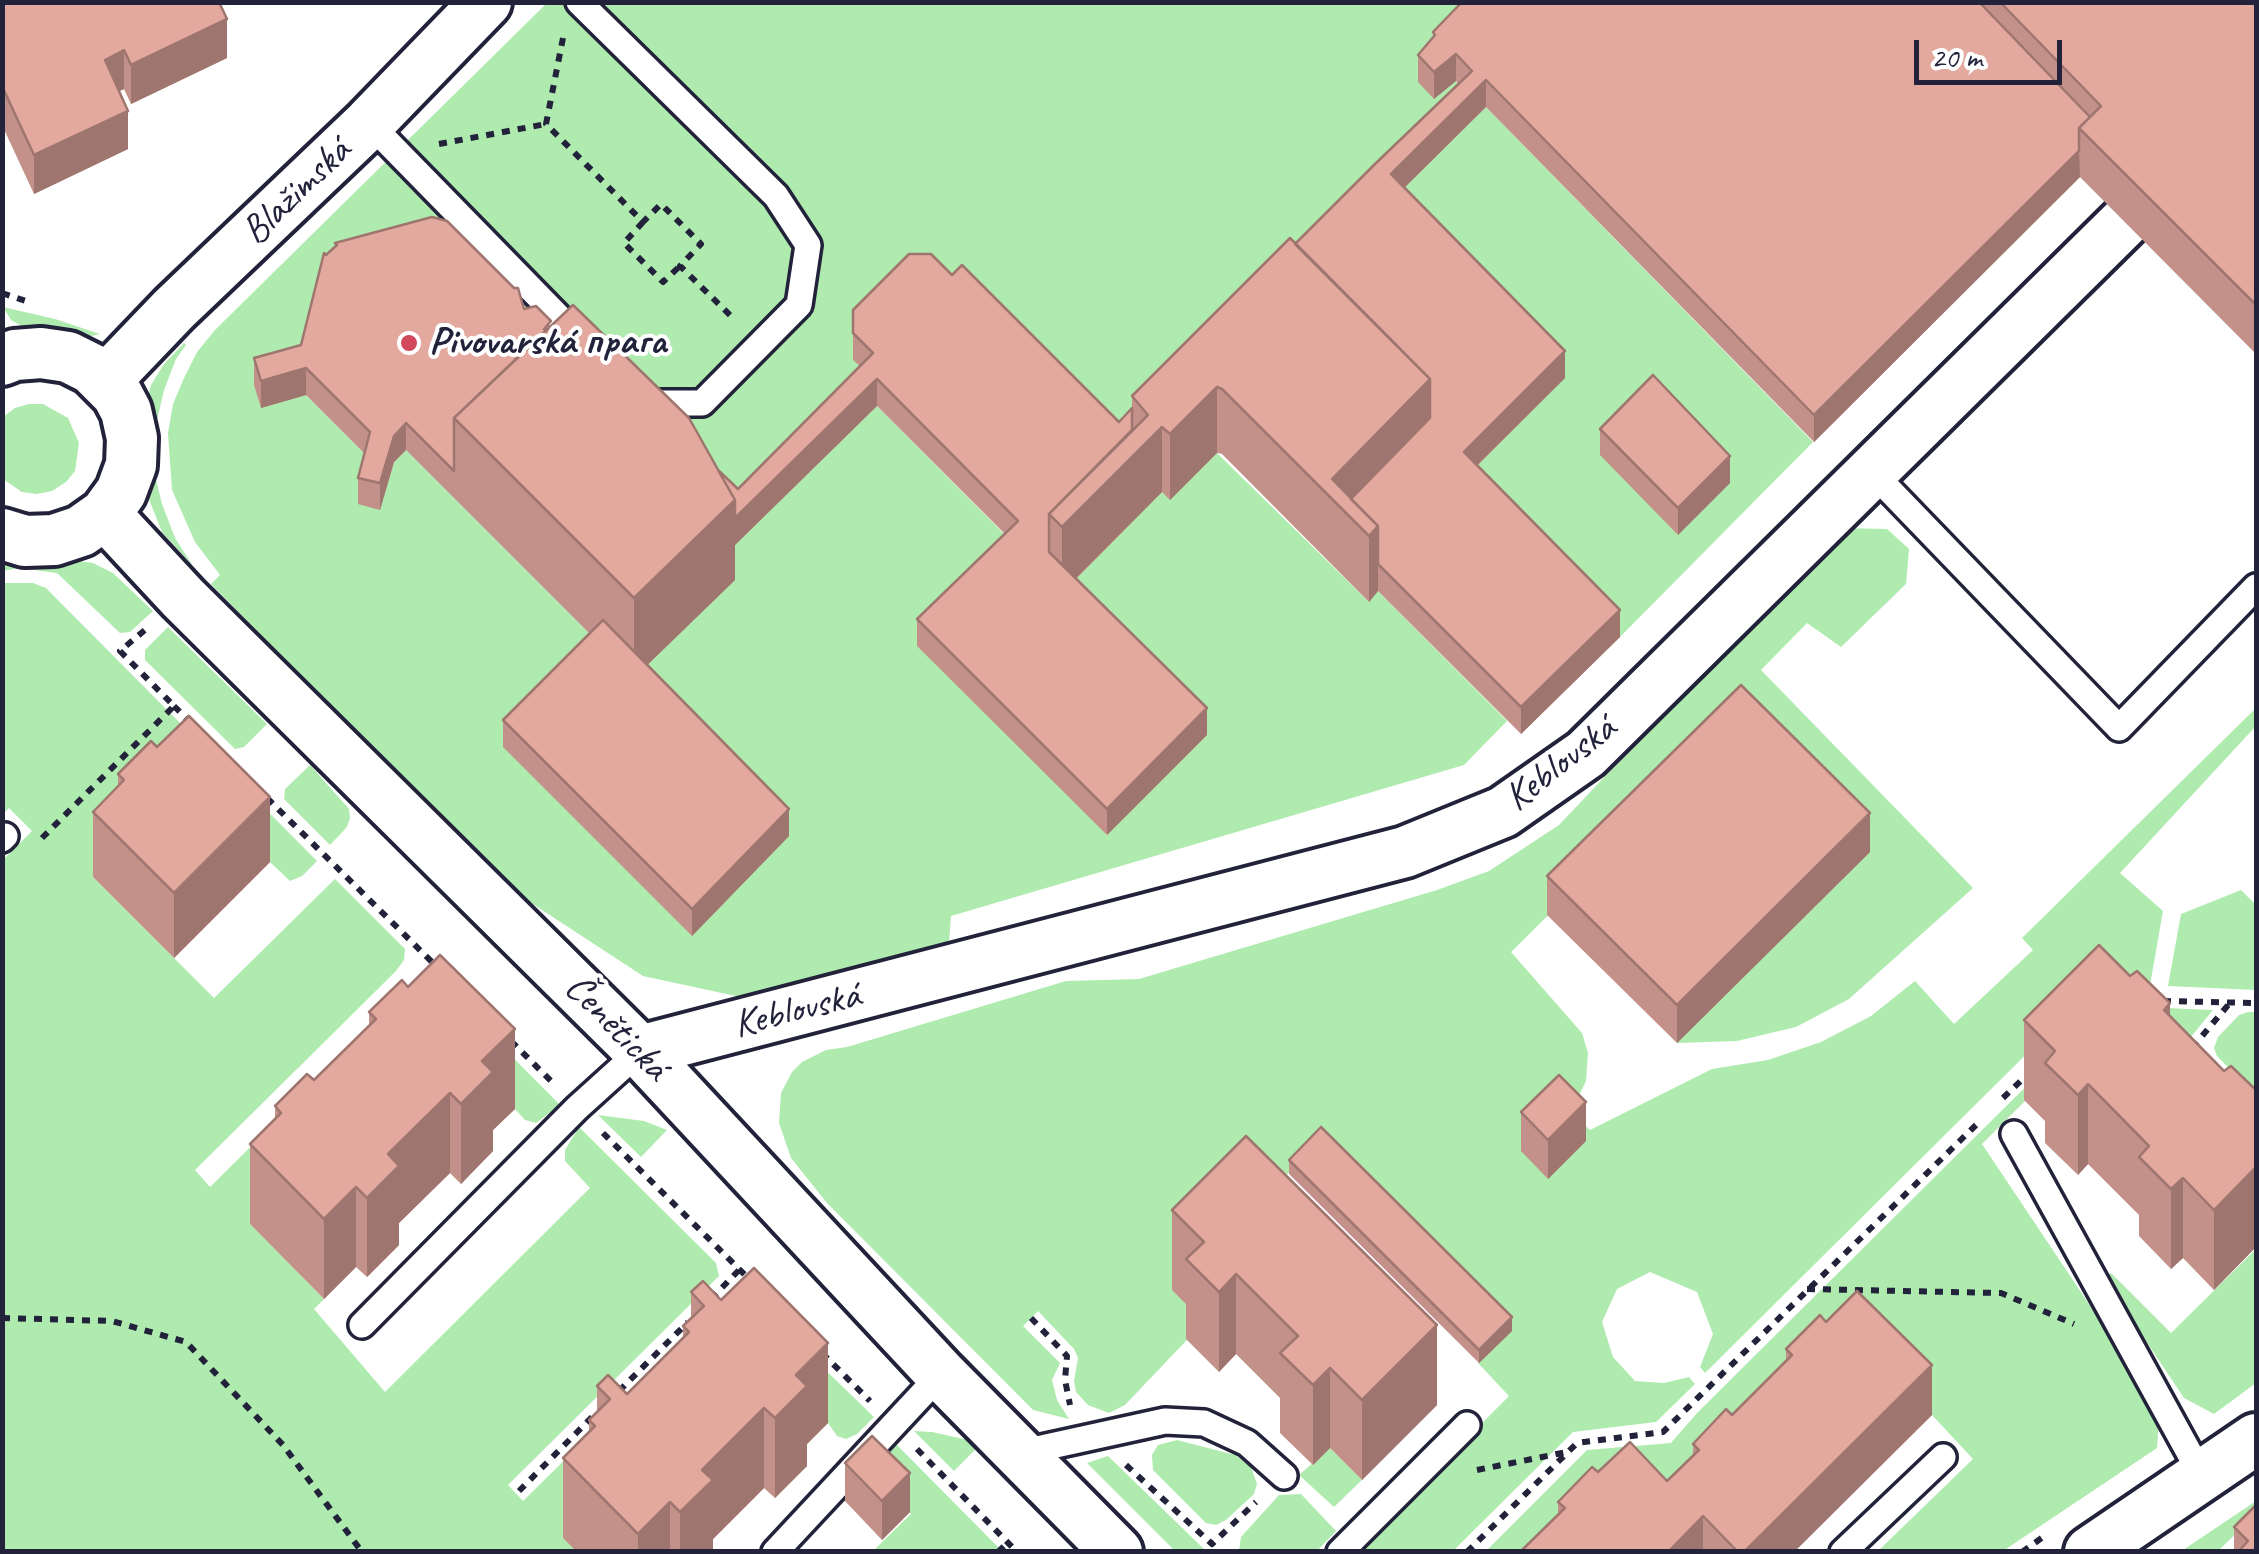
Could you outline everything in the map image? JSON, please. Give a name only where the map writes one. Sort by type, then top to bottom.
[{"type":"street","name":"Blažimská","points":[[106,380],[174,309],[383,137],[486,2]]},
{"type":"street","name":"Keblovská","points":[[640,1051],[1406,852],[1504,812],[1586,754],[2150,196],[2256,86]]},
{"type":"street","points":[[2,360],[42,353],[68,357],[106,380],[126,411],[132,438],[131,466],[121,492],[105,514],[82,530],[54,540],[25,541],[2,534]]},
{"type":"street","name":"Čenětická","points":[[105,514],[183,598],[640,1051],[941,1374],[1117,1552]]},
{"type":"street","points":[[2090,1552],[2256,1439]]},
{"type":"lane","points":[[573,11],[776,196],[808,245],[800,305],[702,403],[651,403],[621,380]]},
{"type":"lane","points":[[383,137],[593,352]]},
{"type":"lane","points":[[1872,471],[2118,728],[2256,587]]},
{"type":"lane","points":[[362,1325],[577,1108],[640,1051]]},
{"type":"lane","points":[[2014,1134],[2202,1476]]},
{"type":"lane","points":[[775,1552],[941,1374]]},
{"type":"lane","points":[[1018,1453],[1165,1421],[1204,1424],[1247,1443],[1284,1476]]},
{"type":"lane","points":[[1340,1552],[1467,1425]]},
{"type":"lane","points":[[1843,1552],[1943,1457]]},
{"type":"path","points":[[546,124],[573,11]]},
{"type":"path","points":[[383,137],[546,124],[643,222]]},
{"type":"path","points":[[661,204],[700,244],[663,282],[624,243],[643,222],[661,204]]},
{"type":"path","points":[[680,266],[712,297]]},
{"type":"path","points":[[29,851],[174,706],[120,651],[159,618]]},
{"type":"path","points":[[2159,1001],[2256,1003]]},
{"type":"path","points":[[2205,1061],[2192,1048],[2230,1003]]},
{"type":"path","points":[[1992,1110],[2034,1068]]},
{"type":"path","points":[[1467,1552],[1577,1443],[1663,1432],[1977,1123]]},
{"type":"path","points":[[701,1309],[739,1270]]},
{"type":"path","points":[[1805,1289],[2001,1294],[2130,1348]]},
{"type":"path","points":[[2,1318],[112,1322],[186,1342],[284,1445],[362,1552]]},
{"type":"path","points":[[612,1398],[691,1318]]},
{"type":"path","points":[[1030,1318],[1067,1356],[1065,1380],[1070,1405],[1095,1436],[1219,1552]]},
{"type":"path","points":[[806,1350],[825,1356]]},
{"type":"path","points":[[519,1491],[598,1411]]},
{"type":"path","points":[[1409,1483],[1568,1452]]},
{"type":"path","points":[[1212,1544],[1284,1476]]},
{"type":"path","points":[[998,1552],[1008,1542]]},
{"type":"green space","points":[[547,3],[1489,3],[1435,98],[1456,81],[1472,98],[1119,448],[873,380],[738,516],[306,395],[370,459],[380,509],[394,462],[406,450],[634,678],[734,580],[717,562],[877,406],[1018,548],[1106,835],[1207,735],[1062,592],[1162,492],[1170,499],[1217,453],[1368,601],[1378,591],[1507,721],[1464,765],[951,916],[949,942],[923,966],[759,1001],[643,976],[513,891],[211,584],[220,575],[195,542],[172,490],[168,433],[173,404],[184,378],[197,352],[215,330]]},
{"type":"green space","points":[[1486,107],[1813,442],[1620,637],[1464,478],[1391,201]]},
{"type":"green space","points":[[3,307],[100,334],[78,339],[29,330],[11,320]]},
{"type":"green space","points":[[184,343],[164,390],[156,425],[154,471],[175,538],[193,566],[162,532],[146,492],[145,408],[151,385]]},
{"type":"green space","points":[[29,404],[43,404],[68,418],[79,443],[75,471],[66,482],[37,494],[22,492],[3,479],[3,417]]},
{"type":"green space","points":[[1840,528],[1887,529],[1909,549],[1906,584],[1841,647],[1807,623],[1761,670],[1973,888],[1849,999],[1796,1027],[1737,1041],[1677,1043],[1741,724],[1511,952],[1582,1033],[1588,1053],[1586,1081],[1571,1112],[1590,1130],[1712,1069],[1768,1060],[1821,1042],[1871,1016],[1915,981],[1954,1024],[2033,950],[2022,938],[2256,708],[2256,726],[2120,873],[2163,911],[2150,985],[2099,982],[1705,1373],[1700,1367],[1713,1334],[1697,1292],[1650,1272],[1617,1289],[1602,1322],[1613,1357],[1635,1381],[1664,1383],[1689,1377],[1695,1384],[1656,1422],[1573,1432],[1453,1551],[1355,1551],[1509,1396],[1478,1363],[1510,1331],[1320,1141],[1173,1290],[1204,1322],[1125,1405],[1109,1413],[1088,1405],[1076,1392],[1078,1358],[1074,1349],[1038,1311],[1023,1326],[1060,1363],[1052,1380],[1057,1400],[1069,1419],[1033,1410],[827,1203],[791,1158],[779,1123],[781,1093],[802,1062],[826,1050],[1066,981],[1139,979],[1489,871],[1559,825]]},
{"type":"green space","points":[[3,557],[93,563],[113,573],[153,611],[130,632],[120,633],[57,573],[19,568],[3,571]]},
{"type":"green space","points":[[3,583],[33,583],[46,588],[317,861],[302,876],[290,881],[270,862],[93,877],[214,998],[335,879],[405,949],[404,960],[396,971],[195,1170],[210,1187],[417,982],[437,981],[560,1105],[536,1123],[525,1120],[515,1109],[250,1224],[324,1299],[314,1309],[385,1392],[590,1188],[565,1161],[565,1150],[579,1127],[716,1263],[719,1276],[508,1485],[523,1501],[702,1324],[813,1358],[874,1417],[846,1439],[837,1436],[828,1423],[563,1538],[577,1551],[3,1551],[2,861],[32,831],[9,808],[3,814]]},
{"type":"green space","points":[[168,627],[267,724],[244,747],[235,749],[145,660],[145,650]]},
{"type":"green space","points":[[310,765],[349,809],[347,827],[330,845],[284,799],[285,789]]},
{"type":"green space","points":[[2241,890],[2256,905],[2256,990],[2168,986],[2181,914]]},
{"type":"green space","points":[[2119,1006],[2213,1010],[2180,1050],[2099,1027],[1982,1144],[2151,1397],[2159,1419],[2157,1448],[2003,1551],[1878,1551],[1973,1459],[1932,1415],[1792,1404],[1559,1551],[1485,1552],[1587,1450],[1671,1443],[2101,1012]]},
{"type":"green space","points":[[2256,1012],[2256,1096],[2217,1056],[2214,1048],[2218,1037],[2239,1015]]},
{"type":"green space","points":[[598,1115],[644,1121],[667,1130],[641,1157]]},
{"type":"green space","points":[[2256,1249],[2256,1383],[2214,1414],[2184,1398],[2104,1278],[2111,1273],[2171,1333]]},
{"type":"green space","points":[[914,1431],[932,1432],[982,1443],[954,1471]]},
{"type":"green space","points":[[892,1440],[1002,1551],[873,1551],[911,1514],[866,1466]]},
{"type":"green space","points":[[1177,1440],[1235,1455],[1251,1467],[1257,1484],[1254,1494],[1226,1520],[1216,1525],[1206,1523],[1153,1470],[1152,1455],[1158,1445]]},
{"type":"green space","points":[[1330,1448],[1362,1480],[1334,1507],[1299,1475]]},
{"type":"green space","points":[[1108,1456],[1206,1551],[1175,1551],[1087,1463]]},
{"type":"green space","points":[[1301,1494],[1336,1531],[1317,1551],[1239,1551],[1241,1537],[1279,1495]]},
{"type":"green space","points":[[2256,1501],[2256,1514],[2218,1551],[2180,1552]]},
{"type":"building","points":[[2,2],[219,2],[227,19],[131,65],[124,50],[105,60],[128,111],[34,155],[2,86]]},
{"type":"building","points":[[1462,2],[1979,2],[2090,117],[2079,128],[2079,151],[1814,415],[1486,80],[1391,174],[1565,351],[1464,452],[1620,610],[1521,707],[1378,564],[1378,526],[1351,499],[1430,418],[1430,379],[1295,244],[1472,71],[1456,54],[1434,72],[1418,55],[1435,35],[1433,32]]},
{"type":"building","points":[[2000,2],[2256,2],[2256,305],[2079,128],[2101,106]]},
{"type":"building","points":[[432,217],[447,221],[518,288],[524,309],[536,306],[551,321],[546,331],[454,418],[454,471],[406,423],[394,436],[380,483],[358,478],[370,432],[306,368],[261,381],[254,358],[301,345],[324,253],[335,243]]},
{"type":"building","points":[[1290,238],[1430,379],[1332,479],[1378,526],[1369,536],[1217,387],[1170,434],[1162,427],[1062,527],[1049,514],[1148,415],[1132,396]]},
{"type":"building","points":[[909,254],[931,254],[952,275],[962,265],[1119,422],[1132,408],[1132,430],[1049,514],[1049,552],[1207,708],[1107,809],[917,619],[1018,521],[877,379],[735,518],[735,500],[718,470],[738,489],[873,353],[853,333],[853,310]]},
{"type":"building","points":[[573,305],[689,418],[735,500],[634,598],[454,418]]},
{"type":"building","points":[[1653,375],[1730,456],[1678,508],[1600,429]]},
{"type":"building","points":[[603,620],[789,809],[692,909],[503,720]]},
{"type":"building","points":[[1741,685],[1870,813],[1677,1005],[1547,876]]},
{"type":"building","points":[[189,716],[270,797],[174,893],[93,812],[124,780],[118,774],[151,741],[157,747]]},
{"type":"building","points":[[2099,945],[2130,976],[2137,971],[2170,1003],[2164,1010],[2224,1071],[2231,1066],[2256,1090],[2256,1167],[2214,1210],[2183,1178],[2171,1189],[2139,1157],[2149,1146],[2088,1084],[2078,1095],[2045,1063],[2055,1051],[2024,1020]]},
{"type":"building","points":[[440,955],[515,1029],[482,1061],[493,1072],[461,1104],[450,1093],[388,1154],[399,1166],[367,1198],[356,1187],[324,1219],[250,1144],[281,1113],[275,1106],[307,1074],[314,1080],[376,1019],[369,1012],[402,980],[408,987]]},
{"type":"building","points":[[1559,1075],[1586,1102],[1548,1140],[1521,1112]]},
{"type":"building","points":[[1321,1127],[1512,1317],[1479,1350],[1289,1160]]},
{"type":"building","points":[[1246,1136],[1437,1325],[1362,1400],[1330,1368],[1313,1385],[1280,1353],[1298,1336],[1236,1274],[1219,1292],[1186,1259],[1204,1242],[1172,1210]]},
{"type":"building","points":[[754,1268],[828,1343],[796,1375],[807,1386],[775,1418],[764,1408],[702,1470],[713,1480],[680,1512],[670,1502],[638,1534],[563,1458],[595,1426],[589,1420],[610,1399],[597,1386],[608,1375],[627,1394],[689,1332],[683,1326],[704,1306],[691,1292],[703,1281],[721,1300]]},
{"type":"building","points":[[1857,1291],[1932,1365],[1744,1552],[1738,1552],[1703,1516],[1668,1552],[1520,1552],[1565,1508],[1558,1502],[1592,1467],[1598,1472],[1630,1442],[1667,1481],[1699,1450],[1693,1444],[1726,1409],[1732,1415],[1792,1355],[1786,1349],[1820,1315],[1826,1322]]},
{"type":"building","points":[[872,1436],[910,1473],[882,1501],[845,1463]]},
{"type":"building","points":[[2256,1505],[2256,1552],[2238,1552],[2248,1541],[2234,1527]]},
{"type":"place","name":"Pivovarská прага","points":[[409,343]]}]
